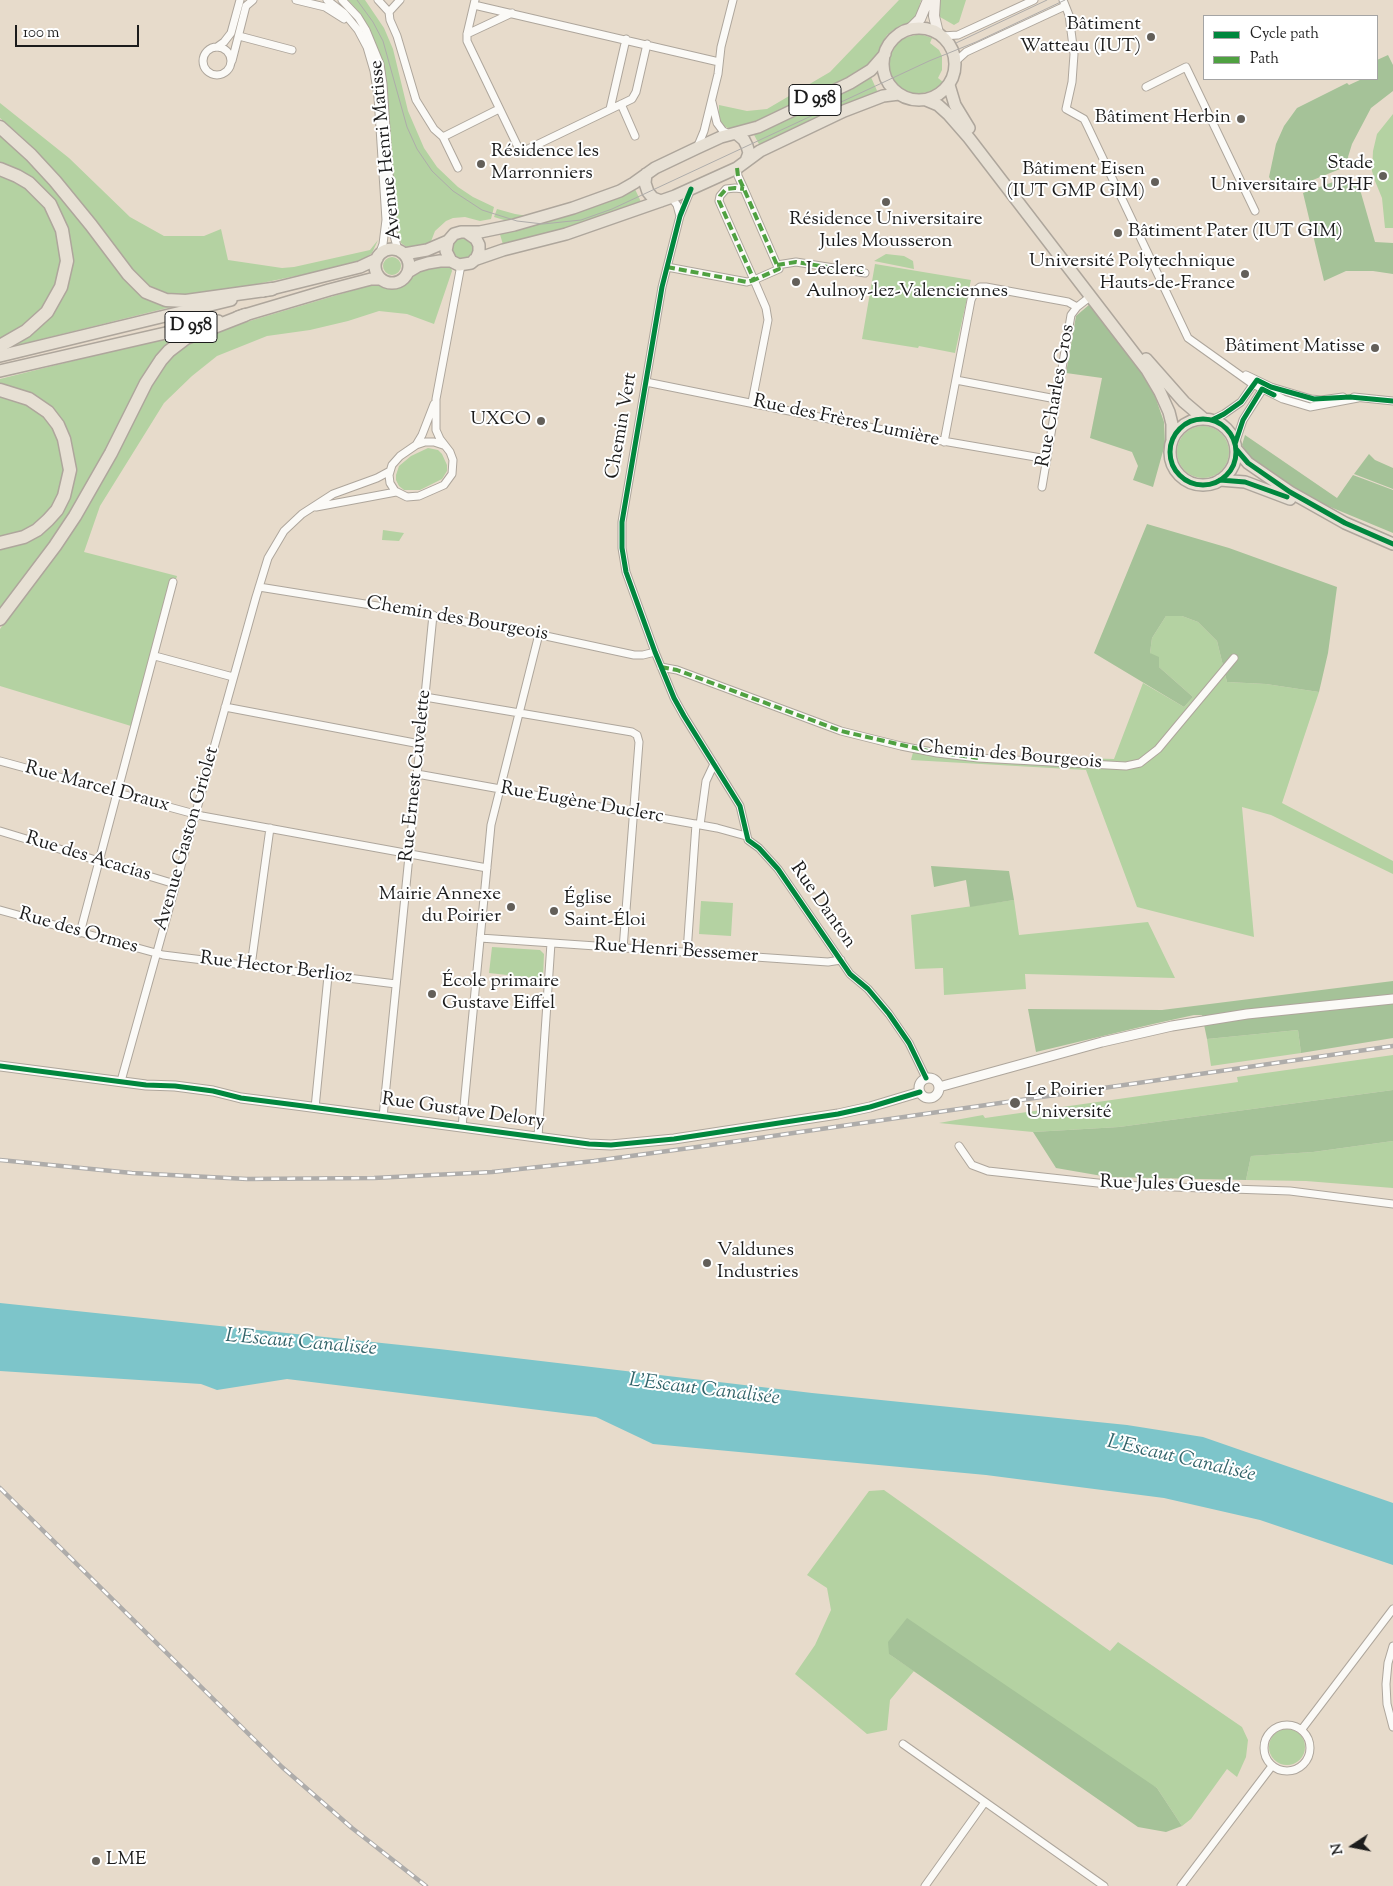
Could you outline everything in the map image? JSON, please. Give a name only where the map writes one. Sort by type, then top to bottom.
[{"type":"highway","points":[[0,127],[48,173],[136,284],[150,294],[166,300],[186,301],[272,289]]},
{"type":"highway","points":[[0,169],[29,183],[50,204],[62,230],[67,261],[61,288],[47,312],[26,331],[0,346]]},
{"type":"highway","points":[[0,619],[75,516],[111,453],[146,383],[161,360],[186,338],[245,315]]},
{"type":"highway","points":[[0,390],[29,399],[48,412],[58,425],[64,439],[70,470],[64,496],[57,510],[48,520],[37,530],[24,537],[0,543]]},
{"type":"main road","points":[[928,0],[920,18],[910,29],[894,38],[885,54],[883,66],[886,79],[891,87],[899,94],[912,100],[926,100],[939,95],[949,85],[954,74],[955,62],[952,49],[940,35],[935,18],[935,0]]},
{"type":"main road","points":[[910,29],[924,28],[940,35]]},
{"type":"main road","name":"D 958","points":[[734,134],[758,127],[850,83],[869,72],[885,54]]},
{"type":"main road","points":[[949,85],[955,105],[973,134],[1140,351],[1184,402],[1208,420],[1225,428],[1245,461],[1277,484],[1334,518]]},
{"type":"main road","name":"D 958","points":[[742,165],[769,146],[851,108],[883,96],[899,94]]},
{"type":"main road","points":[[926,100],[946,112],[967,135],[1091,296],[1156,385],[1169,412],[1172,424],[1171,460],[1181,477],[1200,485],[1220,480],[1232,468],[1235,459],[1235,447]]},
{"type":"main road","points":[[401,252],[409,263],[408,272],[404,279],[395,283],[380,279],[376,271],[378,257],[389,249],[401,252],[427,250],[448,241],[456,233],[487,231],[573,208],[620,191],[634,184],[657,167],[721,137],[734,134],[744,140],[747,146],[748,153],[742,165],[666,199],[566,234],[493,253],[474,260],[469,264],[440,260],[418,266],[408,272]]},
{"type":"main road","points":[[646,174],[645,181],[648,192],[653,198],[666,199]]},
{"type":"main road","points":[[466,232],[474,237],[478,243],[479,252],[474,260]]},
{"type":"main road","points":[[448,241],[446,249],[456,263]]},
{"type":"main road","name":"D 958","points":[[0,356],[360,267],[378,257]]},
{"type":"main road","name":"D 958","points":[[0,371],[245,315],[328,290],[368,280],[380,279]]},
{"type":"main road","points":[[1172,439],[1185,424],[1194,420],[1208,420]]},
{"type":"main road","points":[[1220,480],[1239,481],[1256,485],[1393,544]]},
{"type":"street","points":[[240,0],[231,33],[224,42],[204,53],[202,61],[205,70],[212,75],[220,75],[228,70],[247,3],[253,0]]},
{"type":"street","points":[[296,0],[330,10],[358,30]]},
{"type":"street","name":"Avenue Henri Matisse","points":[[327,0],[344,13],[358,30],[371,58],[377,91],[386,220],[383,244],[378,257]]},
{"type":"street","name":"Avenue Henri Matisse","points":[[342,0],[358,17],[366,30],[380,64],[393,232],[401,252]]},
{"type":"street","points":[[378,0],[389,12],[390,23],[397,36],[416,100],[428,122],[443,136],[458,168]]},
{"type":"street","points":[[389,12],[400,0]]},
{"type":"street","points":[[697,148],[704,133],[733,0]]},
{"type":"street","points":[[940,35],[958,35],[1034,0]]},
{"type":"street","points":[[647,44],[634,96],[524,151],[518,147],[499,110],[467,41],[467,34],[474,2],[513,13],[626,39],[647,44],[719,62]]},
{"type":"street","points":[[955,62],[966,52],[1064,3],[1072,34],[1074,61],[1066,109],[1084,119],[1188,338],[1238,372],[1283,399],[1310,407],[1358,398],[1393,401]]},
{"type":"street","points":[[467,34],[513,13]]},
{"type":"street","points":[[238,36],[292,50]]},
{"type":"street","points":[[610,109],[626,39]]},
{"type":"street","points":[[217,47],[228,52],[231,64]]},
{"type":"street","points":[[1146,87],[1186,68],[1255,211]]},
{"type":"street","points":[[712,99],[717,122],[723,131],[734,134]]},
{"type":"street","points":[[621,104],[635,136]]},
{"type":"street","points":[[443,136],[499,110]]},
{"type":"street","points":[[667,267],[747,282],[779,269],[737,174],[742,165]]},
{"type":"street","name":"Chemin Vert","points":[[661,667],[624,565],[621,539],[622,522],[667,267],[680,216],[691,189]]},
{"type":"street","points":[[744,189],[726,190],[720,196],[719,201],[766,308],[768,320],[752,402]]},
{"type":"street","points":[[666,199],[677,205],[680,216]]},
{"type":"street","points":[[777,265],[796,262],[865,273]]},
{"type":"street","points":[[443,445],[429,441],[416,445],[400,456],[392,465],[389,480],[396,492],[403,496],[416,497],[444,485],[452,474],[454,465],[450,452],[443,445],[438,435],[436,399],[456,263]]},
{"type":"street","name":"Rue Charles Cros","points":[[944,442],[971,300],[977,289],[986,287],[1068,302],[1077,307]]},
{"type":"street","name":"Rue Charles Cros","points":[[1042,487],[1071,315],[1077,307],[1091,296]]},
{"type":"street","points":[[956,380],[1056,399]]},
{"type":"street","name":"Rue des Frères Lumière","points":[[646,382],[944,442],[1047,460]]},
{"type":"street","points":[[1208,420],[1224,414],[1241,402],[1255,382]]},
{"type":"street","points":[[1235,447],[1246,413],[1264,387]]},
{"type":"street","points":[[416,445],[422,435],[436,399]]},
{"type":"street","name":"Avenue Gaston Griolet","points":[[121,1081],[266,564],[281,535],[297,518],[333,494],[377,478],[390,471]]},
{"type":"street","points":[[312,507],[376,494],[396,492]]},
{"type":"street","points":[[80,933],[149,670],[155,656],[173,582]]},
{"type":"street","name":"Chemin des Bourgeois","points":[[259,587],[539,634],[634,655],[655,652]]},
{"type":"street","name":"Rue Ernest Cuvelette","points":[[383,1117],[433,615]]},
{"type":"street","points":[[462,1127],[492,824],[518,712],[539,634]]},
{"type":"street","points":[[155,656],[233,677]]},
{"type":"street","name":"Chemin des Bourgeois","points":[[661,667],[677,670],[841,731],[901,746],[970,757],[1126,766],[1140,763],[1158,749],[1234,658]]},
{"type":"street","points":[[661,667],[680,710],[740,806],[746,836]]},
{"type":"street","points":[[425,697],[632,732],[638,737],[640,742],[623,949]]},
{"type":"street","points":[[225,707],[420,744]]},
{"type":"street","name":"Rue Marcel Draux","points":[[0,761],[195,814],[487,868]]},
{"type":"street","points":[[687,952],[698,824],[706,781],[714,764]]},
{"type":"street","name":"Rue Eugène Duclerc","points":[[417,774],[698,824],[746,836]]},
{"type":"street","points":[[251,966],[270,828]]},
{"type":"street","name":"Rue des Acacias","points":[[0,831],[175,884]]},
{"type":"street","name":"Rue Danton","points":[[746,836],[784,876],[850,974],[868,990],[894,1022],[909,1044],[926,1078]]},
{"type":"street","name":"Rue des Ormes","points":[[0,910],[156,954]]},
{"type":"street","name":"Rue Henri Bessemer","points":[[480,938],[833,962],[841,960]]},
{"type":"street","points":[[538,1137],[551,943]]},
{"type":"street","name":"Rue Hector Berlioz","points":[[156,954],[396,984]]},
{"type":"street","points":[[315,1108],[328,976]]},
{"type":"street","points":[[939,1086],[1156,1029],[1246,1014],[1393,999]]},
{"type":"street","name":"Rue Gustave Delory","points":[[0,1066],[146,1085],[175,1086],[212,1091],[241,1098],[597,1145],[630,1144],[847,1112],[920,1092]]},
{"type":"street","points":[[926,1078],[934,1079],[939,1086],[938,1093],[932,1098],[926,1097],[920,1092],[920,1085],[926,1078]]},
{"type":"street","name":"Rue Jules Guesde","points":[[959,1146],[972,1165],[988,1171],[1116,1185],[1290,1191],[1393,1204]]},
{"type":"street","points":[[1302,1729],[1393,1609]]},
{"type":"street","points":[[1393,1646],[1387,1670],[1390,1692],[1387,1704],[1393,1728]]},
{"type":"street","points":[[1283,1724],[1293,1725],[1302,1729],[1310,1743],[1310,1753],[1306,1762],[1299,1768],[1290,1771],[1272,1766],[1266,1758],[1264,1748],[1265,1739],[1269,1733],[1283,1724]]},
{"type":"street","points":[[903,1744],[1104,1886]]},
{"type":"street","points":[[1181,1886],[1272,1766]]},
{"type":"street","points":[[925,1886],[985,1802]]},
{"type":"green space","points":[[348,0],[365,0],[384,28],[393,49],[408,111],[424,148],[437,167],[458,187],[494,207],[491,219],[480,221],[465,217],[453,218],[446,221],[435,231],[430,244],[408,248],[401,243],[397,228],[387,96],[380,55],[361,14]]},
{"type":"green space","points":[[899,0],[921,0],[916,18],[887,35],[876,60],[860,73],[760,123],[731,130],[719,123],[719,105],[747,111],[767,109],[830,72]]},
{"type":"green space","points":[[940,0],[966,0],[959,22],[954,25],[940,17]]},
{"type":"green space","points":[[920,34],[932,38],[930,43],[939,50],[942,56],[942,70],[938,78],[943,82],[933,91],[917,94],[907,92],[896,84],[890,73],[889,66],[890,56],[896,45],[904,38]]},
{"type":"green space","points":[[1388,55],[1393,65],[1393,91],[1371,108],[1352,144],[1348,157],[1350,165],[1293,188],[1274,185],[1269,177],[1276,144],[1284,126],[1297,108],[1347,83],[1349,85],[1360,80],[1378,80],[1378,60]]},
{"type":"green space","points":[[870,75],[879,95],[761,148],[752,131]]},
{"type":"green space","points":[[0,103],[69,158],[130,217],[164,236],[204,236],[221,229],[228,260],[282,268],[294,267],[370,250],[378,240],[372,253],[363,260],[344,266],[223,291],[188,296],[168,293],[144,285],[72,194],[22,137],[0,118]]},
{"type":"green space","name":"Stade Universitaire UPHF","points":[[1393,114],[1393,228],[1385,228],[1382,198],[1372,171],[1373,151],[1377,134]]},
{"type":"green space","points":[[0,132],[54,185],[122,273],[172,305],[171,307],[6,348],[66,283],[54,204],[0,166]]},
{"type":"green space","points":[[1352,175],[1353,181],[1361,193],[1375,242],[1393,243],[1393,274],[1373,271],[1346,271],[1324,281],[1303,193]]},
{"type":"green space","points":[[0,176],[17,181],[34,193],[49,211],[59,242],[61,257],[58,276],[51,294],[36,315],[13,333],[0,340]]},
{"type":"green space","points":[[634,187],[642,204],[504,248],[499,231]]},
{"type":"green space","points":[[497,209],[534,217],[514,223],[494,217]]},
{"type":"green space","points":[[462,238],[470,241],[473,249],[470,257],[462,260],[454,257],[451,249],[454,241]]},
{"type":"green space","points":[[886,254],[904,256],[913,261],[914,269],[874,261]]},
{"type":"green space","points":[[392,257],[398,260],[401,266],[398,272],[392,275],[386,272],[383,266],[386,260]]},
{"type":"green space","points":[[875,264],[971,280],[955,353],[919,346],[918,348],[862,339]]},
{"type":"green space","points":[[446,265],[451,267],[452,271],[434,324],[407,314],[379,311],[310,330],[267,336],[217,356],[192,376],[164,403],[100,506],[84,552],[177,576],[131,726],[0,686],[0,629],[85,512],[159,370],[174,352],[194,339],[216,331],[371,285],[398,288],[425,268]]},
{"type":"green space","points":[[1090,304],[1139,365],[1155,396],[1164,422],[1165,444],[1153,487],[1133,480],[1138,466],[1132,452],[1090,438],[1102,378],[1066,373],[1076,316]]},
{"type":"green space","points":[[181,334],[127,414],[54,541],[0,613],[0,547],[17,544],[68,499],[64,426],[0,386],[0,379]]},
{"type":"green space","points":[[0,397],[14,399],[38,410],[52,425],[58,439],[64,465],[63,481],[57,499],[41,520],[24,531],[0,538]]},
{"type":"green space","points":[[1198,426],[1208,426],[1222,433],[1229,447],[1229,457],[1222,471],[1208,478],[1198,478],[1188,474],[1181,467],[1177,457],[1177,447],[1181,437],[1188,430]]},
{"type":"green space","points":[[1245,435],[1337,498],[1353,475],[1393,490],[1393,533],[1323,504],[1286,485],[1250,458],[1242,445]]},
{"type":"green space","points":[[428,448],[438,450],[442,454],[447,465],[447,471],[442,479],[420,490],[404,490],[396,480],[399,466],[411,456]]},
{"type":"green space","points":[[1369,454],[1375,460],[1393,468],[1393,489],[1354,474]]},
{"type":"green space","points":[[1147,524],[1229,548],[1337,587],[1328,653],[1319,692],[1266,684],[1227,682],[1217,641],[1198,622],[1182,616],[1166,616],[1152,638],[1150,653],[1159,657],[1159,667],[1193,697],[1184,707],[1094,653]]},
{"type":"green space","points":[[383,530],[404,533],[399,541],[382,540]]},
{"type":"green space","points":[[1166,616],[1182,616],[1198,622],[1217,641],[1227,682],[1266,684],[1319,692],[1282,803],[1393,861],[1393,874],[1271,815],[1242,807],[1254,937],[1137,907],[1086,770],[911,760],[915,745],[983,755],[1114,759],[1143,683],[1184,707],[1193,697],[1159,667],[1150,653],[1152,638]]},
{"type":"green space","points":[[931,866],[1009,871],[1014,900],[970,907],[966,880],[934,887]]},
{"type":"green space","points":[[1014,900],[1019,935],[1148,922],[1175,978],[1025,974],[1026,989],[944,995],[943,968],[915,969],[911,915]]},
{"type":"green space","points":[[701,901],[733,903],[731,936],[699,934]]},
{"type":"green space","points":[[492,947],[540,950],[544,954],[543,979],[489,973]]},
{"type":"green space","points":[[1393,981],[1393,1038],[1301,1053],[1298,1030],[1207,1039],[1202,1015],[1153,1024],[1036,1052],[1028,1009],[1162,1010]]},
{"type":"green space","points":[[1298,1030],[1301,1053],[1211,1066],[1207,1039]]},
{"type":"green space","points":[[1393,1055],[1393,1090],[1119,1127],[1033,1132],[939,1123],[983,1115],[985,1118],[1238,1082],[1237,1077]]},
{"type":"green space","points":[[1393,1090],[1393,1141],[1313,1152],[1251,1156],[1246,1180],[1108,1177],[1056,1168],[1033,1132],[1119,1127]]},
{"type":"green space","points":[[1393,1141],[1393,1188],[1306,1181],[1246,1180],[1251,1156],[1313,1152]]},
{"type":"green space","points":[[884,1490],[1110,1651],[1118,1642],[1242,1727],[1248,1740],[1246,1757],[1237,1777],[1227,1769],[1191,1819],[1182,1826],[1157,1788],[889,1654],[914,1671],[890,1700],[887,1730],[867,1734],[795,1674],[815,1645],[831,1610],[827,1588],[807,1575],[869,1491]]},
{"type":"green space","points":[[907,1618],[1157,1788],[1182,1826],[1166,1832],[1138,1827],[889,1654],[888,1642]]},
{"type":"green space","points":[[1287,1729],[1294,1730],[1300,1734],[1304,1740],[1304,1754],[1300,1760],[1294,1764],[1287,1765],[1280,1764],[1274,1760],[1270,1754],[1269,1747],[1270,1740],[1274,1734],[1280,1730]]},
{"type":"water","name":"L'Escaut Canalisée","points":[[0,1303],[439,1349],[812,1393],[1127,1425],[1203,1437],[1393,1503],[1393,1565],[1260,1520],[1164,1498],[986,1475],[653,1444],[596,1417],[287,1379],[217,1390],[201,1384],[0,1371]]},
{"type":"tram line","points":[[357,0],[373,22],[383,41],[407,127],[417,149],[432,171],[453,191],[482,210],[517,221],[543,224],[581,220],[612,209],[929,61],[976,42],[1065,0]]},
{"type":"tram line","points":[[956,43],[1047,0]]},
{"type":"railway","points":[[0,1160],[132,1173],[247,1179],[374,1178],[492,1172],[697,1147],[1393,1046]]},
{"type":"railway","points":[[0,1488],[282,1767],[352,1828],[426,1886]]},
{"type":"marked path","points":[[737,168],[738,176],[744,189],[779,269],[754,280],[719,201],[720,196],[726,189],[744,189]]},
{"type":"marked path","points":[[777,265],[796,262],[865,273]]},
{"type":"marked path","points":[[667,267],[747,282],[754,280]]},
{"type":"marked path","points":[[661,667],[677,670],[841,731],[928,751],[978,758]]},
{"type":"cycle path","points":[[691,189],[680,216],[662,287],[622,522],[622,548],[626,572],[674,698],[740,806],[748,840],[759,848],[778,869],[850,974],[868,989],[889,1014],[909,1043],[926,1078]]},
{"type":"cycle path","points":[[1212,420],[1241,402],[1257,380],[1271,387],[1314,399],[1350,397],[1393,401]]},
{"type":"cycle path","points":[[1235,444],[1243,420],[1262,389],[1274,395]]},
{"type":"cycle path","points":[[1203,419],[1216,422],[1226,429],[1233,439],[1236,452],[1233,465],[1226,475],[1216,482],[1203,485],[1190,482],[1180,475],[1173,465],[1170,452],[1173,439],[1180,429],[1190,422],[1203,419]]},
{"type":"cycle path","points":[[1236,449],[1248,463],[1290,492],[1345,523],[1393,544]]},
{"type":"cycle path","points":[[1220,480],[1245,482],[1287,497]]},
{"type":"cycle path","points":[[0,1066],[146,1085],[175,1086],[213,1091],[241,1098],[589,1144],[611,1145],[674,1139],[838,1114],[870,1107],[920,1092]]},
{"type":"place","name":"Bâtiment Watteau (IUT)","points":[[1151,37]]},
{"type":"place","name":"Bâtiment Herbin","points":[[1241,119]]},
{"type":"place","name":"Résidence les Marronniers","points":[[481,164]]},
{"type":"place","name":"Stade Universitaire UPHF","points":[[1383,176]]},
{"type":"place","name":"Bâtiment Eisen (IUT GMP GIM)","points":[[1155,182]]},
{"type":"place","name":"Résidence Universitaire Jules Mousseron","points":[[886,202]]},
{"type":"place","name":"Bâtiment Pater (IUT GIM)","points":[[1118,233]]},
{"type":"place","name":"Université Polytechnique Hauts-de-France","points":[[1245,274]]},
{"type":"place","name":"Leclerc Aulnoy-lez-Valenciennes","points":[[796,282]]},
{"type":"place","name":"Bâtiment Matisse","points":[[1375,348]]},
{"type":"place","name":"UXCO","points":[[541,421]]},
{"type":"place","name":"Mairie Annexe du Poirier","points":[[511,907]]},
{"type":"place","name":"Église Saint-Éloi","points":[[554,911]]},
{"type":"place","name":"École primaire Gustave Eiffel","points":[[432,994]]},
{"type":"place","name":"Le Poirier Université","points":[[1015,1103]]},
{"type":"place","name":"Valdunes Industries","points":[[707,1263]]},
{"type":"place","name":"LME","points":[[96,1861]]}]
